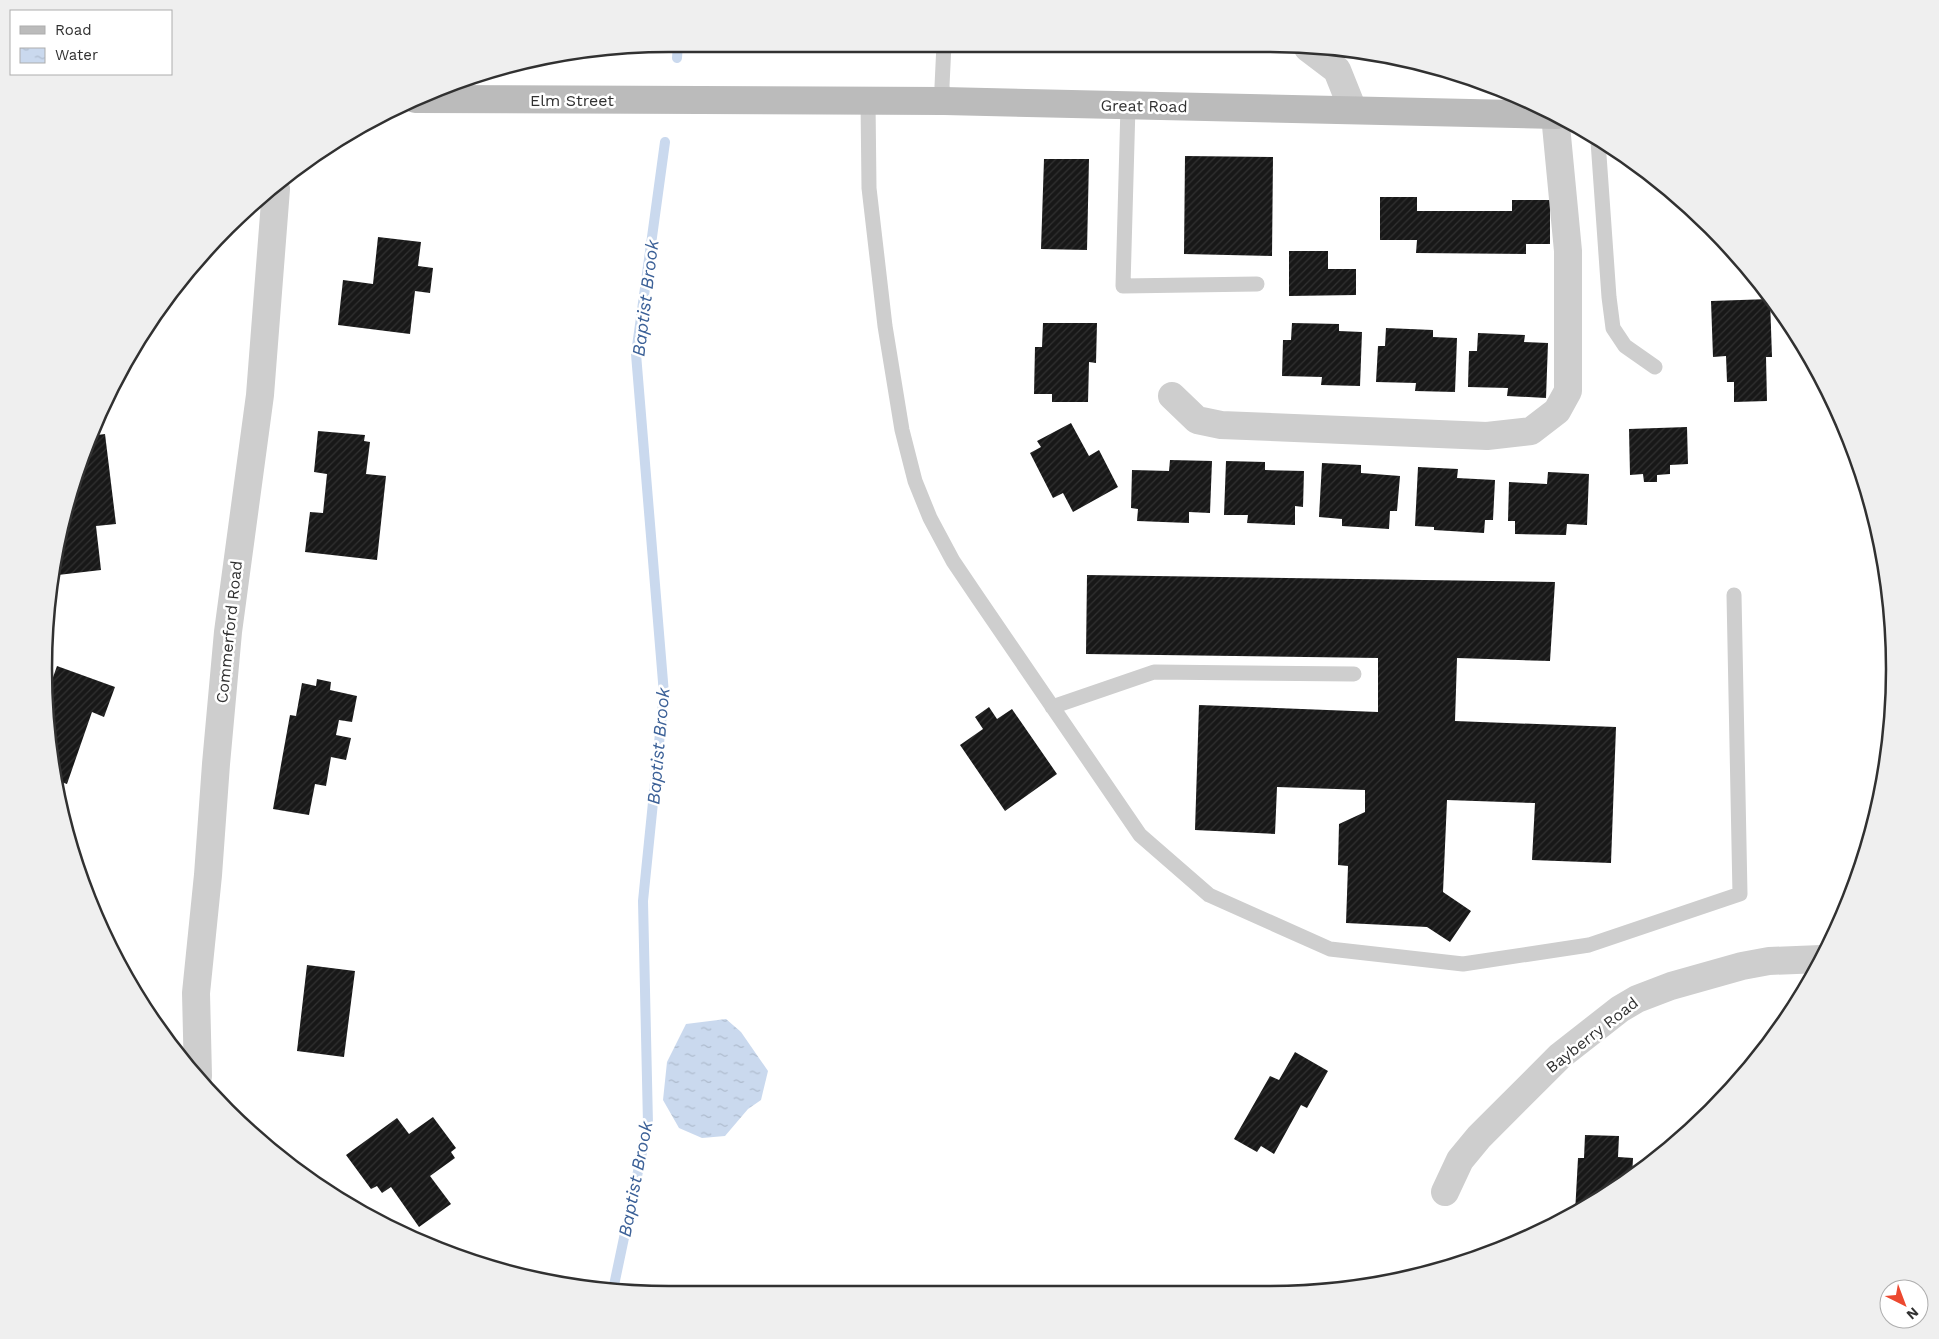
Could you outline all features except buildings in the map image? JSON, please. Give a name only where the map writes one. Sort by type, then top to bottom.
[{"type":"main road","name":"Elm Street","points":[[431,100],[730,100]]},
{"type":"main road","name":"Great Road","points":[[730,100],[944,101],[1353,110],[1525,108]]},
{"type":"street","points":[[1317,55],[1337,70],[1353,110]]},
{"type":"street","points":[[1172,396],[1197,420],[1222,425],[1487,436],[1531,431],[1557,410],[1568,391],[1568,251],[1557,124]]},
{"type":"street","name":"Commerford Road","points":[[198,1066],[196,993],[208,876],[216,764],[228,632],[260,395],[275,196]]},
{"type":"street","name":"Bayberry Road","points":[[1445,1192],[1460,1160],[1479,1137],[1560,1056],[1620,1009],[1637,999],[1671,986],[1742,966],[1768,961],[1813,960]]},
{"type":"lane","points":[[944,52],[942,86],[944,101]]},
{"type":"lane","points":[[868,101],[869,188],[884,316],[902,430],[914,481],[930,518],[953,560],[1140,835],[1210,895],[1330,949],[1464,964],[1589,945],[1740,894],[1734,595]]},
{"type":"lane","points":[[1128,106],[1123,286],[1257,284]]},
{"type":"lane","points":[[1598,148],[1612,328],[1625,346],[1655,367]]},
{"type":"lane","points":[[1052,707],[1154,672],[1354,674]]},
{"type":"water","points":[[726,1019],[741,1032],[768,1071],[761,1100],[748,1109],[725,1136],[702,1138],[679,1128],[663,1100],[667,1062],[686,1024]]},
{"type":"waterway","name":"Baptist Brook","points":[[677,52],[677,58]]},
{"type":"waterway","name":"Baptist Brook","points":[[614,1284],[648,1124],[643,901],[664,694],[636,354],[665,142]]}]
